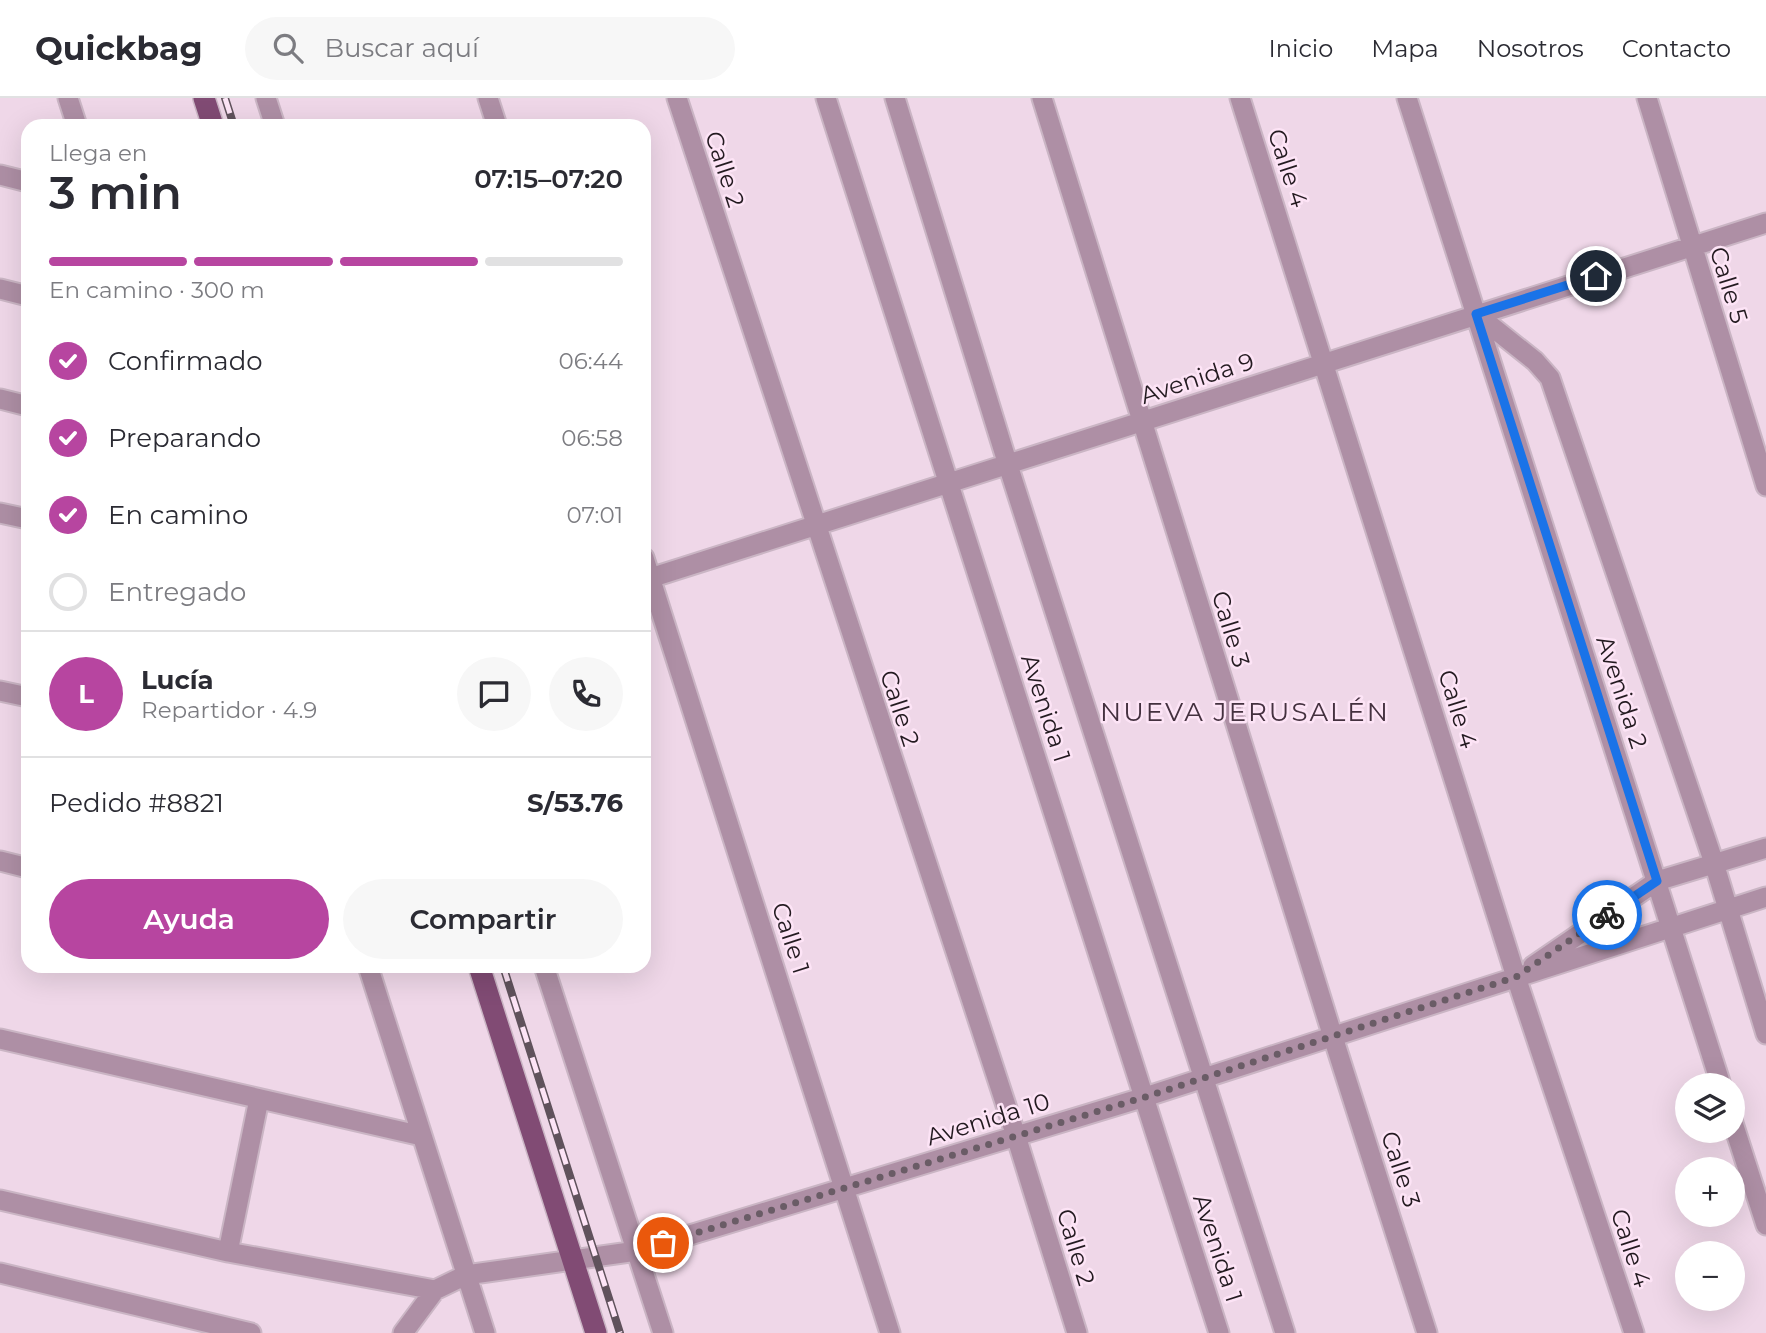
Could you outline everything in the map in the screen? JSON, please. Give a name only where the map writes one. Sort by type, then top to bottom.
[{"type":"main road","points":[[204,98],[211,119]]},
{"type":"main road","points":[[481,973],[596,1333]]},
{"type":"street","points":[[68,98],[75,119]]},
{"type":"street","points":[[267,98],[273,119]]},
{"type":"street","points":[[488,98],[495,119]]},
{"type":"street","name":"Calle 2","points":[[677,98],[1016,1136],[1077,1333]]},
{"type":"street","name":"Avenida 1","points":[[826,98],[1219,1333]]},
{"type":"street","name":"Avenida 1","points":[[895,98],[1008,465],[1285,1333]]},
{"type":"street","name":"Calle 3","points":[[1042,98],[1427,1333]]},
{"type":"street","name":"Calle 4","points":[[1240,98],[1516,977],[1634,1333]]},
{"type":"street","name":"Avenida 2","points":[[1407,98],[1717,1073]]},
{"type":"street","name":"Calle 5","points":[[1647,98],[1766,486]]},
{"type":"street","points":[[0,176],[21,180]]},
{"type":"street","name":"Avenida 9","points":[[651,578],[1766,223]]},
{"type":"street","points":[[0,289],[21,294]]},
{"type":"street","name":"Avenida 2","points":[[1476,314],[1535,361],[1549,378],[1714,863],[1766,1034]]},
{"type":"street","points":[[0,399],[21,404]]},
{"type":"street","points":[[0,513],[21,518]]},
{"type":"street","name":"Calle 1","points":[[651,591],[890,1333]]},
{"type":"street","points":[[0,691],[21,696]]},
{"type":"street","name":"Avenida 10","points":[[1516,977],[1657,881],[1766,848]]},
{"type":"street","points":[[0,861],[21,866]]},
{"type":"street","name":"Avenida 10","points":[[435,1290],[466,1275],[637,1251],[1203,1079],[1766,897]]},
{"type":"street","points":[[371,973],[485,1333]]},
{"type":"street","points":[[546,973],[663,1333]]},
{"type":"street","points":[[0,1039],[422,1136]]},
{"type":"street","points":[[228,1252],[259,1098]]},
{"type":"street","points":[[1739,1143],[1766,1225]]},
{"type":"street","points":[[0,1200],[228,1252],[435,1290],[403,1333]]},
{"type":"street","points":[[0,1273],[203,1328],[251,1333]]},
{"type":"railway","points":[[225,98],[232,119]]},
{"type":"railway","points":[[505,973],[620,1333]]},
{"type":"way so far","points":[[663,1243],[1145,1097],[1516,977],[1607,915]]},
{"type":"district","name":"NUEVA JERUSALÉN","points":[[1245,712]]},
{"type":"route","points":[[1596,276],[1476,314],[1657,881],[1607,915]]}]
